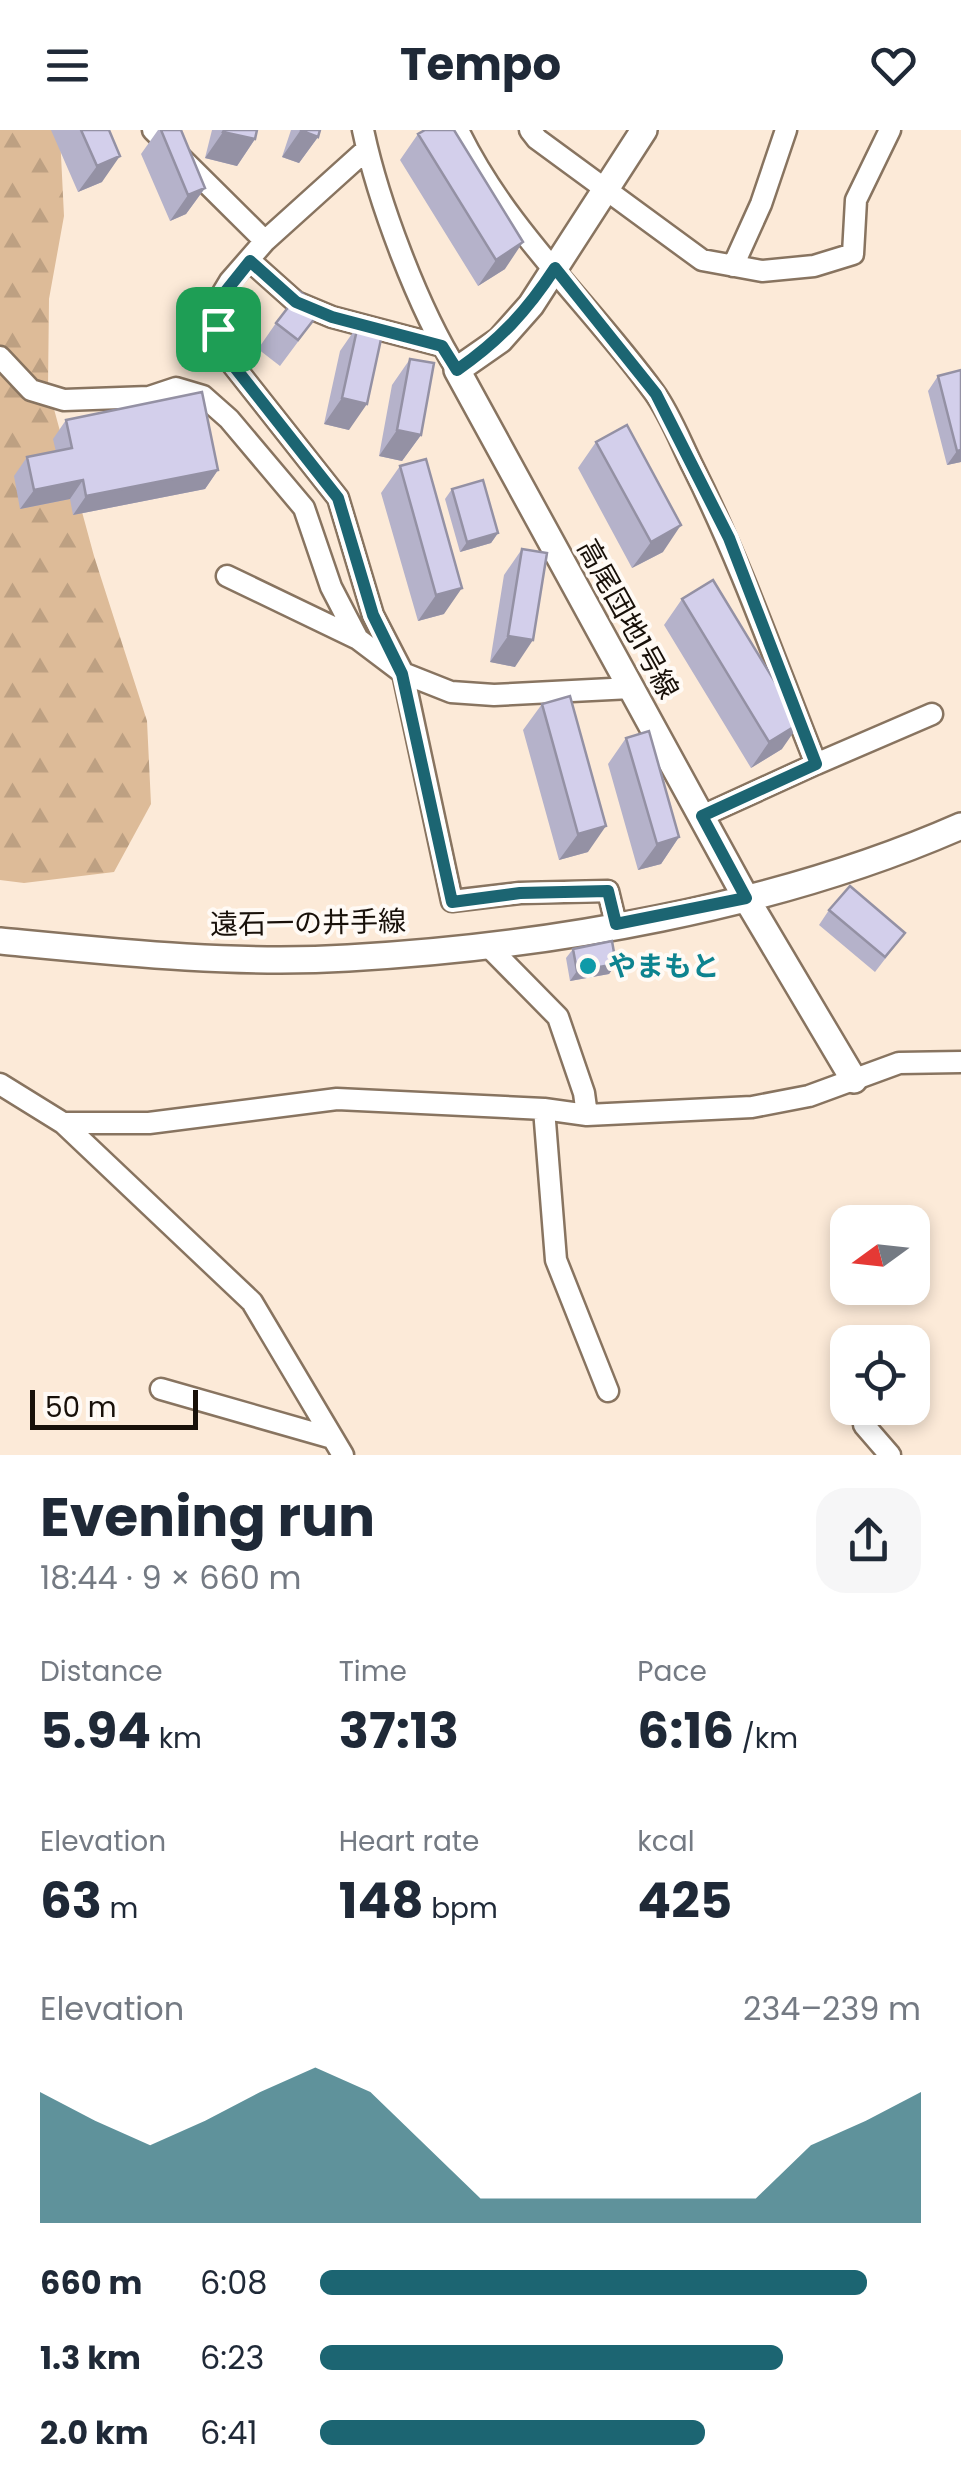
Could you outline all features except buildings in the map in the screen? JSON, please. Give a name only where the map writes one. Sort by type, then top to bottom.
[{"type":"street","points":[[152,130],[265,241]]},
{"type":"street","points":[[458,130],[478,172],[516,227],[555,268],[656,394],[729,538],[816,764]]},
{"type":"street","points":[[530,130],[537,140],[702,260],[762,271],[814,266],[853,254],[856,200],[890,130]]},
{"type":"street","points":[[616,924],[608,891],[520,893],[452,902],[402,674],[373,615],[338,498],[229,360],[218,329],[218,301],[265,241],[365,139],[442,346],[457,370],[500,340],[531,305],[644,130]]},
{"type":"street","points":[[733,266],[761,204],[786,130]]},
{"type":"street","points":[[250,261],[296,302],[332,317],[442,346]]},
{"type":"street","points":[[0,357],[31,390],[64,400],[149,397],[176,388],[203,396],[270,464],[304,508],[331,588],[358,639]]},
{"type":"street","name":"高尾団地1号線","points":[[457,370],[746,898],[854,1080]]},
{"type":"street","points":[[227,576],[358,639],[402,674],[451,692],[631,688]]},
{"type":"street","points":[[702,816],[932,714]]},
{"type":"street","name":"遠石一の井手線","points":[[0,942],[114,952],[346,958],[487,945],[746,898],[912,848],[961,826]]},
{"type":"street","points":[[487,945],[558,1017],[584,1092],[586,1115]]},
{"type":"street","points":[[63,1123],[148,1123],[337,1099],[544,1109],[586,1115],[752,1107],[808,1096],[899,1063],[961,1062]]},
{"type":"street","points":[[0,1084],[63,1123],[252,1302],[337,1446]]},
{"type":"street","points":[[544,1109],[556,1260],[608,1391]]},
{"type":"street","points":[[161,1389],[337,1446]]},
{"type":"street","points":[[864,1425],[890,1455]]},
{"type":"green space","points":[[0,130],[59,130],[64,216],[49,299],[48,387],[94,556],[147,721],[151,804],[114,872],[24,883],[0,880]]},
{"type":"place","name":"やまもと","points":[[588,966]]},
{"type":"route","points":[[250,261],[296,302],[332,317],[442,346],[457,370],[500,340],[531,305],[555,268],[656,394],[729,538],[816,764],[702,816],[746,898],[616,924],[608,891],[520,893],[452,902],[436,814],[402,674],[373,615],[338,498],[229,360],[218,329],[218,301],[250,261]]}]
